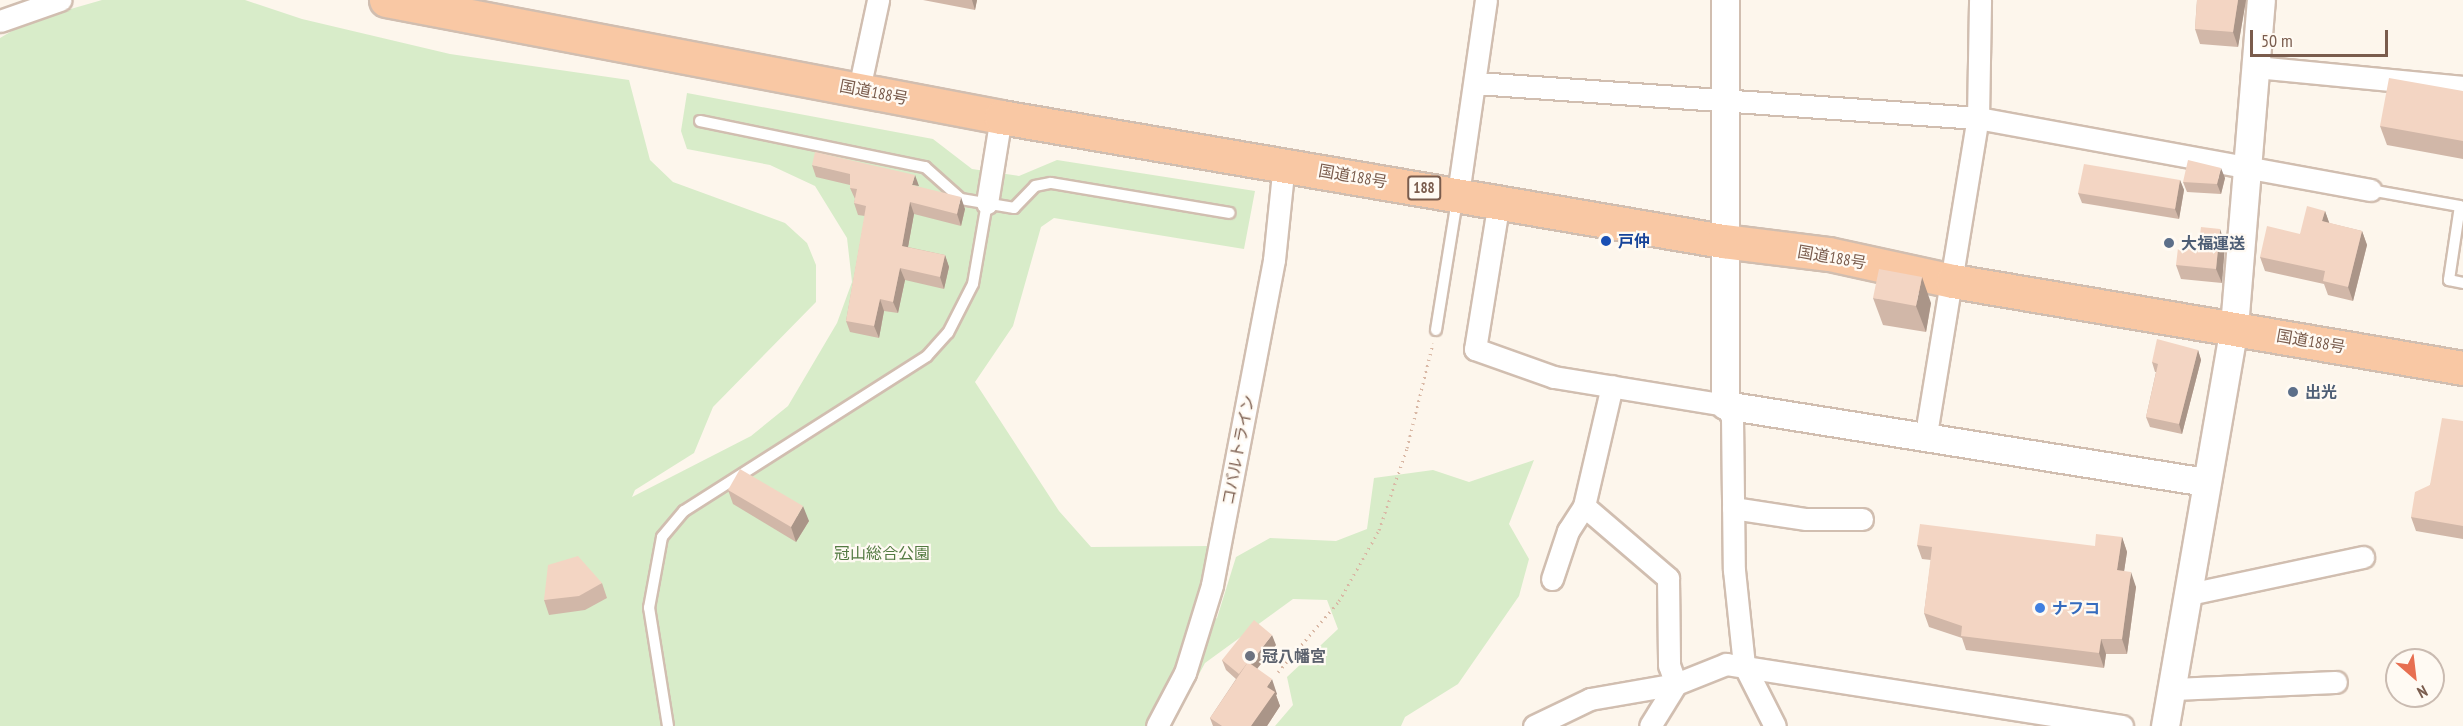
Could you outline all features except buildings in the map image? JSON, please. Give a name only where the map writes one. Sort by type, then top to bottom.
[{"type":"highway","name":"国道188号","points":[[386,0],[1001,117],[1723,241],[1829,254],[1953,281],[2234,327],[2463,368]]},
{"type":"street","points":[[0,21],[60,0]]},
{"type":"street","points":[[859,89],[878,0]]},
{"type":"street","points":[[1458,195],[1476,83],[1486,0]]},
{"type":"street","points":[[1725,0],[1723,241],[1725,405],[1732,417],[1733,508],[1744,665],[1774,726]]},
{"type":"street","points":[[1925,440],[1953,281],[1978,118],[1980,0]]},
{"type":"street","points":[[2165,726],[2189,594],[2205,482],[2234,327],[2249,168],[2260,0]]},
{"type":"street","points":[[2256,67],[2463,87]]},
{"type":"street","points":[[1476,83],[1978,118],[2370,189]]},
{"type":"street","points":[[987,203],[1001,117]]},
{"type":"street","name":"コバルトライン","points":[[1157,726],[1185,673],[1212,585],[1272,272],[1284,164]]},
{"type":"street","points":[[1499,201],[1475,349],[1554,376],[1925,440],[2205,482]]},
{"type":"street","points":[[1552,579],[1568,531],[1584,506],[1612,386]]},
{"type":"street","points":[[1584,506],[1664,569],[1669,666],[1676,684]]},
{"type":"street","points":[[1733,508],[1806,519],[1862,519]]},
{"type":"street","points":[[2189,594],[2362,557]]},
{"type":"street","points":[[1534,726],[1590,699],[1676,684],[1725,664],[1744,665],[2122,726]]},
{"type":"street","points":[[2173,688],[2336,682]]},
{"type":"street","points":[[1650,726],[1676,684]]},
{"type":"lane","points":[[700,121],[925,167],[961,199],[1014,208],[1035,186],[1052,183],[1230,213]]},
{"type":"lane","points":[[2370,189],[2460,206],[2448,280],[2463,283]]},
{"type":"lane","points":[[1436,330],[1458,195]]},
{"type":"lane","points":[[668,726],[649,608],[662,537],[684,511],[927,356],[948,333],[973,284],[987,203]]},
{"type":"path","points":[[1278,672],[1340,601],[1379,530],[1407,448],[1436,330]]},
{"type":"green space","name":"冠山総合公園","points":[[102,0],[245,0],[302,19],[450,54],[629,80],[650,160],[673,182],[785,223],[807,243],[816,265],[816,302],[713,407],[694,453],[635,490],[632,497],[751,436],[788,406],[837,323],[852,282],[847,238],[815,186],[770,165],[687,149],[681,131],[687,93],[933,139],[972,169],[1019,176],[1057,160],[1255,191],[1244,249],[1054,218],[1041,227],[1013,326],[975,382],[1059,511],[1091,547],[1209,546],[1190,629],[1217,618],[1236,557],[1270,538],[1336,541],[1367,529],[1374,478],[1433,470],[1469,482],[1534,460],[1509,524],[1529,559],[1519,596],[1458,684],[1405,717],[1401,726],[1275,726],[1293,705],[1287,677],[1338,629],[1327,600],[1293,599],[1205,663],[1184,702],[1148,726],[0,726],[0,38],[29,21]]},
{"type":"place","name":"戸仲","points":[[1606,241]]},
{"type":"place","name":"大福運送","points":[[2169,243]]},
{"type":"place","name":"出光","points":[[2293,392]]},
{"type":"place","name":"ナフコ","points":[[2040,608]]},
{"type":"place","name":"冠八幡宮","points":[[1250,656]]}]
